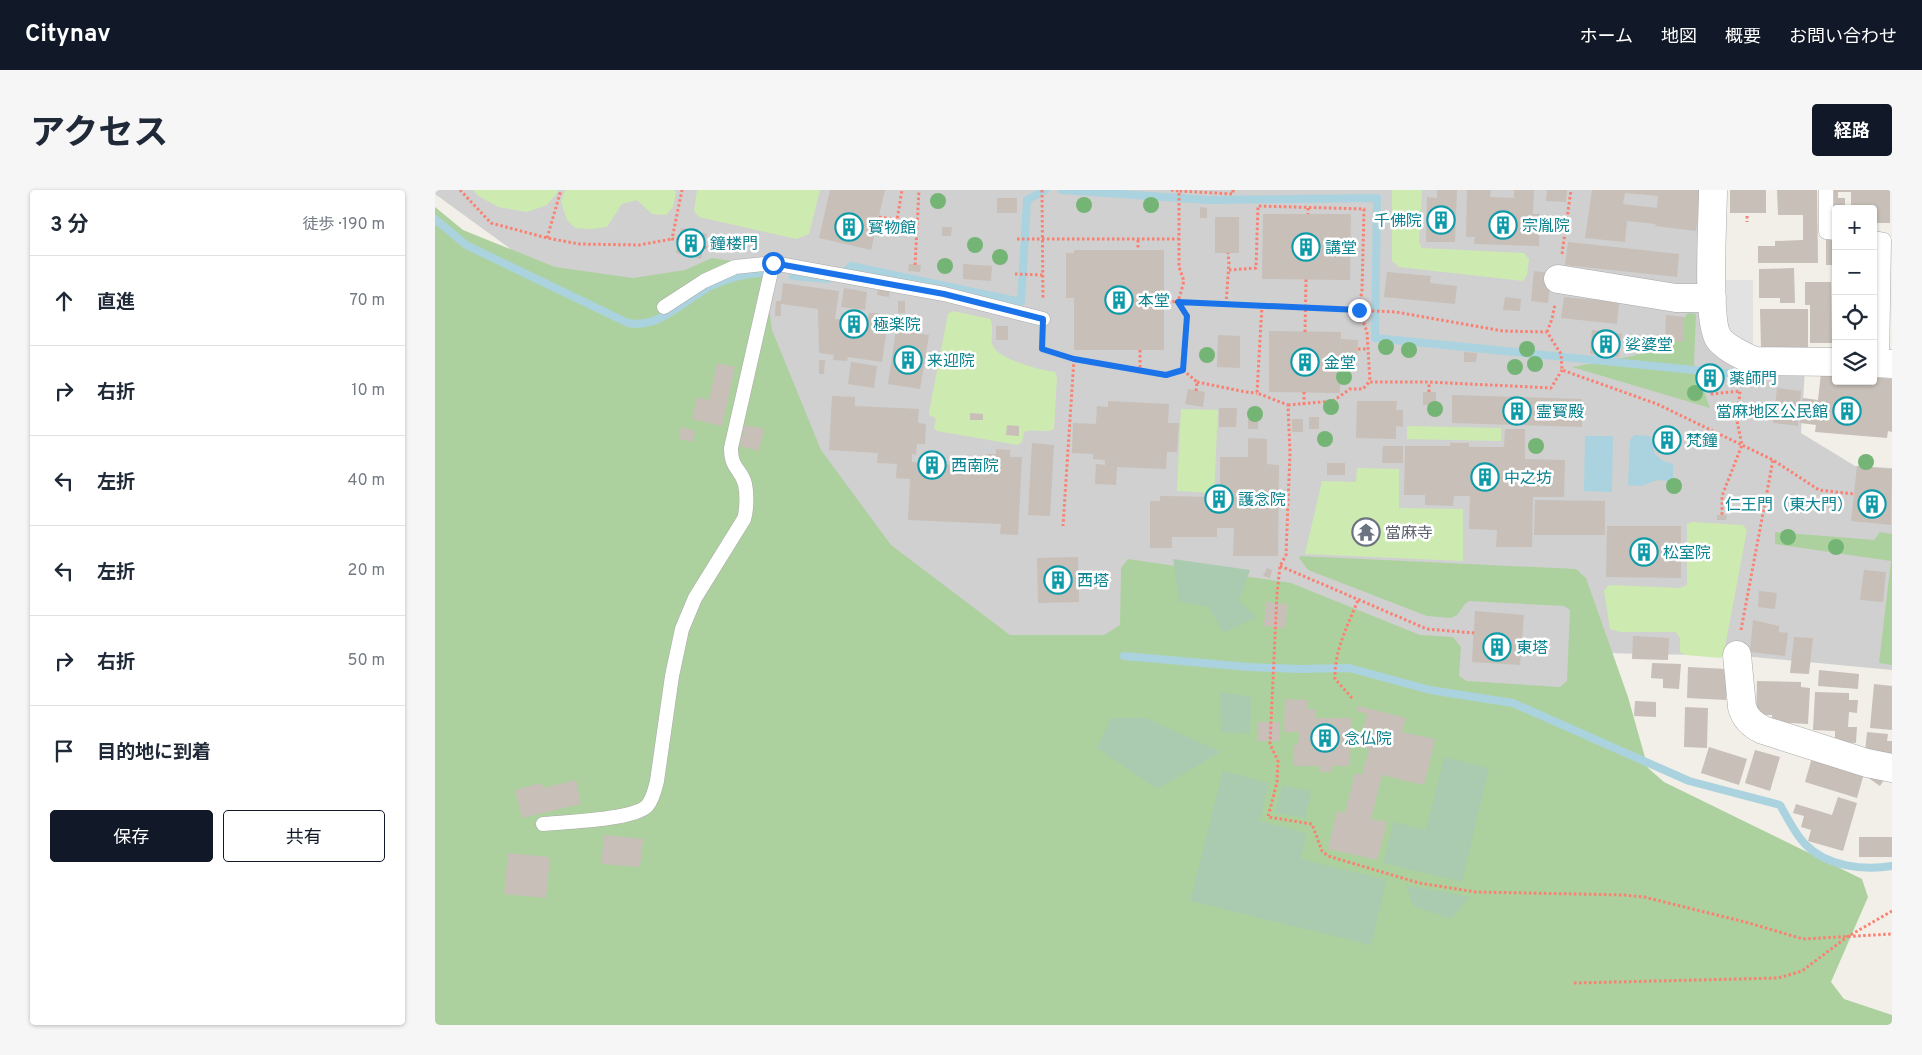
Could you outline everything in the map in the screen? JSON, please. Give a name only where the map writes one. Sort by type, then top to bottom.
[{"type":"street","points":[[1713,190],[1712,314],[1719,339],[1743,357],[1755,360],[1832,362]]},
{"type":"street","points":[[1558,280],[1676,298],[1712,298]]},
{"type":"street","points":[[1737,655],[1741,706],[1752,725],[1867,763],[1892,768]]},
{"type":"lane","points":[[1826,190],[1827,232],[1832,233]]},
{"type":"lane","points":[[1877,239],[1883,240],[1882,363]]},
{"type":"lane","points":[[664,307],[704,281],[735,267],[773,263],[944,294],[1043,319]]},
{"type":"lane","points":[[543,824],[637,813],[647,806],[653,796],[657,781],[672,676],[682,629],[695,598],[746,514],[745,482],[733,466],[731,448],[773,263]]},
{"type":"path","points":[[460,190],[491,223],[547,238],[579,244],[639,245],[672,238],[679,239]]},
{"type":"path","points":[[547,238],[561,190]]},
{"type":"path","points":[[672,238],[682,190]]},
{"type":"path","points":[[879,217],[897,220],[902,190]]},
{"type":"path","points":[[915,265],[919,190]]},
{"type":"path","points":[[1042,190],[1042,349],[1074,359],[1166,375],[1183,370]]},
{"type":"path","points":[[1171,190],[1233,194],[1233,190]]},
{"type":"path","points":[[1179,191],[1179,266],[1184,281],[1178,302],[1187,316],[1183,370]]},
{"type":"path","points":[[1183,370],[1197,382],[1257,393],[1288,405],[1333,401],[1349,389],[1363,389],[1369,382],[1367,332],[1359,310],[1362,290],[1364,209],[1257,206],[1256,268],[1229,270]]},
{"type":"path","points":[[1308,208],[1308,214]]},
{"type":"path","points":[[1747,216],[1747,222]]},
{"type":"path","points":[[1017,239],[1179,239]]},
{"type":"path","points":[[1138,240],[1138,250]]},
{"type":"path","points":[[1227,304],[1228,253]]},
{"type":"path","points":[[1015,274],[1043,275]]},
{"type":"path","points":[[1305,332],[1306,280]]},
{"type":"path","points":[[1164,302],[1396,312],[1503,331],[1547,332],[1561,354],[1562,370],[1551,388],[1429,382],[1369,382]]},
{"type":"path","points":[[1257,393],[1263,305]]},
{"type":"path","points":[[1358,349],[1367,349]]},
{"type":"path","points":[[1140,350],[1140,371]]},
{"type":"path","points":[[1063,526],[1074,359]]},
{"type":"path","points":[[1710,368],[1710,376]]},
{"type":"path","points":[[1562,370],[1657,404],[1773,460],[1819,490],[1854,494]]},
{"type":"path","points":[[1196,391],[1197,382]]},
{"type":"path","points":[[1429,382],[1429,392]]},
{"type":"path","points":[[1710,383],[1712,394],[1741,391],[1737,421],[1742,445],[1722,496],[1722,515]]},
{"type":"path","points":[[1304,392],[1304,405]]},
{"type":"path","points":[[1288,405],[1290,453],[1286,555],[1280,566],[1270,744],[1278,761],[1277,782],[1268,817],[1312,824],[1322,851],[1328,856],[1419,883],[1476,892],[1644,897],[1749,923],[1803,939],[1892,934]]},
{"type":"path","points":[[1737,655],[1773,460]]},
{"type":"path","points":[[1280,566],[1427,628],[1474,633]]},
{"type":"path","points":[[1352,698],[1335,679],[1334,668],[1336,655],[1359,600]]},
{"type":"path","points":[[1573,983],[1778,978],[1802,971],[1847,937],[1892,911]]},
{"type":"shaded area","name":"當麻寺","points":[[435,190],[1705,190],[1709,336],[1805,369],[1801,433],[1855,466],[1892,468],[1892,670],[1743,656],[1602,653],[1506,962],[1185,915],[618,327],[435,194]]},
{"type":"shaded area","points":[[1723,280],[1753,280],[1753,346],[1739,339],[1730,331],[1725,320]]},
{"type":"green space","points":[[473,190],[558,190],[558,192],[547,205],[527,212],[498,207],[477,195]]},
{"type":"green space","points":[[565,190],[674,190],[676,192],[673,207],[666,215],[652,214],[637,200],[622,204],[607,227],[591,229],[575,228],[567,220],[561,201]]},
{"type":"green space","points":[[697,190],[820,190],[809,234],[796,239],[699,217],[694,211]]},
{"type":"green space","points":[[1392,190],[1422,190],[1419,242],[1422,248],[1524,253],[1529,259],[1527,275],[1523,281],[1399,267],[1392,261]]},
{"type":"green space","points":[[435,207],[463,230],[555,267],[633,278],[685,270],[712,258],[746,263],[760,269],[765,278],[772,330],[821,450],[891,545],[1010,635],[1104,635],[1120,625],[1121,568],[1128,559],[1291,583],[1420,635],[1453,637],[1461,647],[1459,676],[1467,681],[1560,687],[1567,681],[1570,610],[1564,606],[1469,601],[1457,615],[1451,618],[1427,616],[1308,570],[1299,558],[1300,556],[1576,569],[1586,578],[1628,697],[1648,768],[1664,782],[1862,879],[1868,897],[1831,982],[1844,999],[1892,1015],[1892,1025],[435,1025]]},
{"type":"green space","points":[[953,311],[990,319],[993,346],[1011,360],[1055,372],[1057,377],[1054,429],[1024,432],[1022,442],[1018,445],[937,431],[934,428],[936,419],[930,416],[929,412],[948,314]]},
{"type":"green space","points":[[1688,313],[1696,314],[1694,364],[1710,408],[1572,367],[1633,356],[1664,345]]},
{"type":"green space","points":[[1181,409],[1218,410],[1214,493],[1177,491]]},
{"type":"green space","points":[[1407,426],[1501,428],[1501,441],[1407,439]]},
{"type":"green space","points":[[1357,468],[1399,469],[1399,508],[1463,509],[1463,561],[1305,554],[1322,481],[1356,482]]},
{"type":"green space","points":[[1692,522],[1743,525],[1747,530],[1724,652],[1721,658],[1685,655],[1680,652],[1680,638],[1676,632],[1620,632],[1610,629],[1604,591],[1609,585],[1680,588],[1687,585],[1687,524]]},
{"type":"green space","points":[[1775,532],[1874,540],[1880,532],[1892,534],[1892,665],[1879,663],[1891,561],[1775,544]]},
{"type":"green space","points":[[1173,559],[1250,570],[1239,601],[1257,617],[1224,633],[1208,607],[1179,601]]},
{"type":"green space","points":[[1220,692],[1251,697],[1250,734],[1221,732]]},
{"type":"green space","points":[[1111,718],[1146,718],[1221,752],[1157,789],[1097,748]]},
{"type":"green space","points":[[1444,757],[1489,768],[1462,882],[1383,863],[1393,822],[1426,830]]},
{"type":"green space","points":[[1223,771],[1269,783],[1260,821],[1307,833],[1301,859],[1387,880],[1371,945],[1190,901]]},
{"type":"green space","points":[[1282,785],[1311,791],[1306,818],[1275,813]]},
{"type":"green space","points":[[1406,885],[1470,897],[1451,919],[1413,906]]},
{"type":"water","points":[[1634,435],[1649,436],[1653,441],[1654,453],[1663,461],[1673,464],[1673,478],[1669,481],[1657,480],[1641,486],[1628,485],[1630,440]]},
{"type":"water","points":[[1585,436],[1613,436],[1612,492],[1584,491]]},
{"type":"building","name":"寳物館","points":[[830,190],[885,190],[871,250],[819,238]]},
{"type":"building","name":"千佛院","points":[[1437,190],[1457,190],[1455,242],[1426,242],[1427,197],[1437,198]]},
{"type":"building","name":"宗胤院","points":[[1467,190],[1491,190],[1490,197],[1514,198],[1514,190],[1534,190],[1533,214],[1540,214],[1539,246],[1474,244],[1475,237],[1466,237]]},
{"type":"building","name":"宗胤院","points":[[1547,190],[1567,190],[1566,202],[1546,201]]},
{"type":"building","points":[[1592,190],[1701,190],[1696,231],[1627,221],[1625,242],[1585,238]],"holes":[[[1625,193],[1658,196],[1657,208],[1623,204]]]},
{"type":"building","points":[[1730,190],[1766,190],[1766,213],[1730,213]]},
{"type":"building","points":[[1777,190],[1817,190],[1818,263],[1758,263],[1758,246],[1775,246],[1775,241],[1803,240],[1803,215],[1778,215]]},
{"type":"building","points":[[1834,190],[1890,190],[1890,223],[1877,223],[1877,205],[1851,205],[1851,192],[1838,192],[1838,198],[1845,198],[1845,205],[1834,205]]},
{"type":"building","points":[[997,198],[1017,198],[1017,213],[997,213]]},
{"type":"building","points":[[1200,207],[1207,208],[1207,218],[1200,218]]},
{"type":"building","name":"講堂","points":[[1263,214],[1351,214],[1350,280],[1262,279]]},
{"type":"building","points":[[1215,217],[1239,217],[1239,253],[1215,253]]},
{"type":"building","points":[[942,227],[952,227],[951,236],[942,236]]},
{"type":"building","name":"鐘楼門","points":[[681,228],[707,234],[701,259],[676,253]]},
{"type":"building","points":[[1826,236],[1832,237],[1832,265],[1826,265]]},
{"type":"building","points":[[1568,242],[1679,254],[1677,277],[1565,265]]},
{"type":"building","name":"本堂","points":[[1074,250],[1164,250],[1164,350],[1074,350],[1074,298],[1066,298],[1066,253],[1074,253]]},
{"type":"building","points":[[909,264],[921,265],[920,272],[908,271]]},
{"type":"building","points":[[963,264],[992,266],[991,281],[963,279]]},
{"type":"building","points":[[1794,268],[1795,303],[1780,303],[1780,298],[1759,298],[1759,269]]},
{"type":"building","points":[[1534,271],[1551,273],[1548,303],[1531,301]]},
{"type":"building","points":[[1387,272],[1431,276],[1430,283],[1457,286],[1455,304],[1384,297]]},
{"type":"building","points":[[1805,282],[1831,282],[1832,343],[1810,343],[1810,305],[1805,305]]},
{"type":"building","name":"極楽院","points":[[783,283],[839,291],[835,319],[868,319],[869,313],[879,313],[879,319],[890,320],[890,329],[887,328],[882,362],[848,357],[847,361],[833,360],[834,355],[819,353],[818,309],[781,304],[781,316],[775,316],[776,301],[781,301]]},
{"type":"building","points":[[844,288],[867,292],[865,310],[841,307]]},
{"type":"building","points":[[878,288],[890,289],[889,297],[877,295]]},
{"type":"building","points":[[1505,297],[1521,299],[1520,311],[1503,310]]},
{"type":"building","points":[[1564,297],[1619,302],[1617,324],[1561,318]]},
{"type":"building","points":[[898,301],[905,301],[905,313],[898,313]]},
{"type":"building","points":[[1760,309],[1808,309],[1808,348],[1761,348]]},
{"type":"building","points":[[1666,315],[1684,317],[1683,342],[1665,340]]},
{"type":"building","points":[[996,326],[1008,326],[1008,340],[996,340]]},
{"type":"building","name":"来迎院","points":[[896,330],[929,335],[920,389],[888,384]]},
{"type":"building","name":"娑婆堂","points":[[1592,330],[1622,334],[1619,357],[1590,354]]},
{"type":"building","name":"金堂","points":[[1269,331],[1341,332],[1340,393],[1269,392]]},
{"type":"building","points":[[1218,335],[1240,336],[1240,368],[1217,367]]},
{"type":"building","points":[[1341,339],[1358,340],[1357,360],[1341,359]]},
{"type":"building","points":[[1464,352],[1477,353],[1476,362],[1464,362]]},
{"type":"building","points":[[819,360],[825,360],[824,374],[819,374]]},
{"type":"building","points":[[851,362],[877,366],[874,388],[848,384]]},
{"type":"building","points":[[717,363],[735,367],[722,426],[692,419],[697,397],[709,400]]},
{"type":"building","name":"當麻地区公民館","points":[[1821,373],[1832,374],[1832,385],[1877,385],[1877,377],[1892,379],[1892,432],[1888,431],[1887,438],[1815,432],[1816,425],[1800,423],[1803,398],[1818,400]]},
{"type":"building","name":"薬師門","points":[[1701,376],[1719,376],[1719,383],[1701,383]]},
{"type":"building","points":[[1777,388],[1801,391],[1798,426],[1773,423]]},
{"type":"building","points":[[1188,389],[1205,392],[1203,407],[1185,404]]},
{"type":"building","points":[[1423,392],[1436,392],[1436,405],[1423,405]]},
{"type":"building","name":"霊寳殿","points":[[1452,395],[1582,399],[1582,427],[1452,423]]},
{"type":"building","name":"西南院","points":[[832,396],[855,397],[855,406],[919,409],[918,423],[926,424],[925,444],[917,444],[916,455],[912,454],[912,462],[986,467],[986,454],[996,454],[996,449],[1010,450],[1010,457],[1022,457],[1018,535],[1000,534],[1001,524],[908,520],[910,479],[896,478],[897,464],[877,463],[878,453],[829,450]]},
{"type":"building","points":[[1108,401],[1169,404],[1168,423],[1179,423],[1177,452],[1167,452],[1166,469],[1117,467],[1116,485],[1095,484],[1096,464],[1105,465],[1105,460],[1093,459],[1093,454],[1072,453],[1073,423],[1096,424],[1097,406],[1108,407]]},
{"type":"building","points":[[1357,401],[1397,401],[1396,410],[1403,410],[1403,427],[1396,426],[1396,439],[1356,438]]},
{"type":"building","points":[[1219,408],[1237,408],[1236,427],[1219,427]]},
{"type":"building","points":[[970,413],[983,414],[983,420],[970,420]]},
{"type":"building","points":[[1309,417],[1319,417],[1319,429],[1309,429]]},
{"type":"building","points":[[1248,419],[1258,419],[1258,429],[1248,429]]},
{"type":"building","points":[[1292,419],[1303,419],[1303,432],[1292,432]]},
{"type":"building","points":[[745,425],[764,429],[759,451],[740,446]]},
{"type":"building","points":[[1007,425],[1019,426],[1019,436],[1006,435]]},
{"type":"building","points":[[681,427],[695,431],[693,442],[679,439]]},
{"type":"building","name":"中之坊","points":[[1505,429],[1525,429],[1525,459],[1565,460],[1564,497],[1533,497],[1532,547],[1496,547],[1497,530],[1469,529],[1470,496],[1454,496],[1453,506],[1425,505],[1425,495],[1404,495],[1405,446],[1450,446],[1450,443],[1469,443],[1469,447],[1504,447]]},
{"type":"building","name":"梵鐘","points":[[1658,429],[1676,429],[1676,451],[1658,451]]},
{"type":"building","name":"護念院","points":[[1248,438],[1267,439],[1267,464],[1279,465],[1278,556],[1233,556],[1234,528],[1217,528],[1217,537],[1172,537],[1172,548],[1150,548],[1150,501],[1160,501],[1160,496],[1220,497],[1220,457],[1248,457]]},
{"type":"building","points":[[1032,443],[1054,445],[1050,516],[1028,515]]},
{"type":"building","points":[[1383,446],[1403,446],[1403,463],[1382,463]]},
{"type":"building","points":[[1327,463],[1345,463],[1345,475],[1327,475]]},
{"type":"building","name":"仁王門（東大門）","points":[[1857,466],[1892,469],[1891,525],[1851,521]]},
{"type":"building","points":[[1535,500],[1605,501],[1605,535],[1534,535]]},
{"type":"building","points":[[1717,515],[1727,515],[1726,520],[1717,520]]},
{"type":"building","name":"松室院","points":[[1607,526],[1681,526],[1681,578],[1606,577]]},
{"type":"building","name":"西塔","points":[[1078,557],[1079,602],[1038,603],[1037,558]]},
{"type":"building","points":[[1267,568],[1272,570],[1270,578],[1263,576]]},
{"type":"building","points":[[1864,570],[1886,572],[1883,602],[1860,600]]},
{"type":"building","points":[[1759,591],[1777,593],[1775,609],[1758,607]]},
{"type":"building","points":[[1266,602],[1287,604],[1286,628],[1264,626]]},
{"type":"building","name":"東塔","points":[[1475,611],[1524,615],[1520,665],[1472,662]]},
{"type":"building","points":[[1753,620],[1779,626],[1779,632],[1788,633],[1785,656],[1750,652]]},
{"type":"building","points":[[1633,636],[1669,638],[1668,660],[1632,659]]},
{"type":"building","points":[[1794,637],[1813,638],[1809,674],[1790,673]]},
{"type":"building","points":[[1652,663],[1681,664],[1679,689],[1663,688],[1663,679],[1651,678]]},
{"type":"building","points":[[1688,667],[1727,669],[1726,700],[1687,698]]},
{"type":"building","points":[[1819,670],[1859,674],[1858,689],[1818,686]]},
{"type":"building","points":[[1757,681],[1801,682],[1801,687],[1810,688],[1808,724],[1772,722],[1772,715],[1756,715]]},
{"type":"building","points":[[1874,684],[1892,686],[1892,730],[1870,728]]},
{"type":"building","points":[[1815,692],[1849,693],[1849,700],[1858,700],[1857,713],[1849,712],[1848,727],[1857,727],[1856,743],[1835,742],[1835,731],[1813,730]]},
{"type":"building","name":"念仏院","points":[[1285,699],[1307,700],[1307,709],[1316,709],[1316,718],[1351,718],[1350,766],[1331,766],[1331,772],[1319,772],[1319,766],[1294,766],[1294,745],[1298,745],[1299,732],[1284,732]]},
{"type":"building","points":[[1635,701],[1656,702],[1656,717],[1634,716]]},
{"type":"building","points":[[1358,706],[1406,718],[1402,732],[1435,739],[1424,785],[1382,775],[1371,819],[1387,822],[1377,860],[1328,849],[1337,811],[1345,813],[1355,773],[1362,775],[1369,749],[1359,747],[1367,714],[1357,711]]},
{"type":"building","points":[[1685,707],[1708,708],[1707,748],[1684,747]]},
{"type":"building","points":[[1258,722],[1279,722],[1279,741],[1258,741]]},
{"type":"building","points":[[1867,732],[1888,734],[1887,741],[1892,741],[1892,755],[1865,752]]},
{"type":"building","points":[[1709,747],[1747,759],[1739,785],[1701,773]]},
{"type":"building","points":[[1755,750],[1780,757],[1770,791],[1745,783]]},
{"type":"building","points":[[1813,754],[1865,770],[1857,798],[1805,782]]},
{"type":"building","points":[[1867,777],[1884,780],[1880,786]]},
{"type":"building","points":[[576,780],[581,804],[522,818],[515,790],[542,783],[543,788]]},
{"type":"building","points":[[1838,797],[1857,803],[1843,851],[1808,841],[1811,830],[1801,827],[1804,816],[1793,813],[1796,804],[1832,815]]},
{"type":"building","points":[[604,835],[643,839],[640,867],[601,864]]},
{"type":"building","points":[[1859,837],[1892,837],[1892,857],[1859,857]]},
{"type":"building","points":[[508,853],[550,857],[546,898],[504,894]]},
{"type":"waterway","points":[[847,270],[851,266],[1021,302],[1027,200],[1045,190]]},
{"type":"waterway","points":[[1062,190],[1209,200],[1377,198],[1375,338],[1724,373],[1755,372]]},
{"type":"waterway","points":[[435,219],[466,245],[628,323],[640,324],[651,322],[661,318],[717,283],[741,275],[760,273]]},
{"type":"waterway","points":[[793,276],[828,279]]},
{"type":"waterway","points":[[1124,656],[1249,667],[1349,668],[1430,690],[1513,703],[1689,781],[1780,805],[1801,840],[1814,851],[1834,862],[1869,868],[1892,866]]},
{"type":"place","name":"千佛院","points":[[1441,220]]},
{"type":"place","name":"宗胤院","points":[[1503,225]]},
{"type":"place","name":"寳物館","points":[[849,227]]},
{"type":"place","name":"鐘楼門","points":[[691,243]]},
{"type":"place","name":"講堂","points":[[1306,247]]},
{"type":"place","name":"本堂","points":[[1119,300]]},
{"type":"place","name":"極楽院","points":[[854,324]]},
{"type":"place","name":"娑婆堂","points":[[1606,344]]},
{"type":"place","name":"来迎院","points":[[908,360]]},
{"type":"place","name":"金堂","points":[[1305,362]]},
{"type":"place","name":"薬師門","points":[[1710,378]]},
{"type":"place","name":"霊寳殿","points":[[1517,411]]},
{"type":"place","name":"當麻地区公民館","points":[[1847,411]]},
{"type":"place","name":"梵鐘","points":[[1667,440]]},
{"type":"place","name":"西南院","points":[[932,465]]},
{"type":"place","name":"中之坊","points":[[1485,477]]},
{"type":"place","name":"護念院","points":[[1219,499]]},
{"type":"place","name":"仁王門（東大門）","points":[[1872,504]]},
{"type":"place","name":"當麻寺","points":[[1366,532]]},
{"type":"place","name":"松室院","points":[[1644,552]]},
{"type":"place","name":"西塔","points":[[1058,580]]},
{"type":"place","name":"東塔","points":[[1497,647]]},
{"type":"place","name":"念仏院","points":[[1325,738]]},
{"type":"route","points":[[773,263],[944,294],[1043,319],[1042,349],[1074,359],[1166,375],[1183,370],[1187,316],[1178,302],[1359,310]]}]
